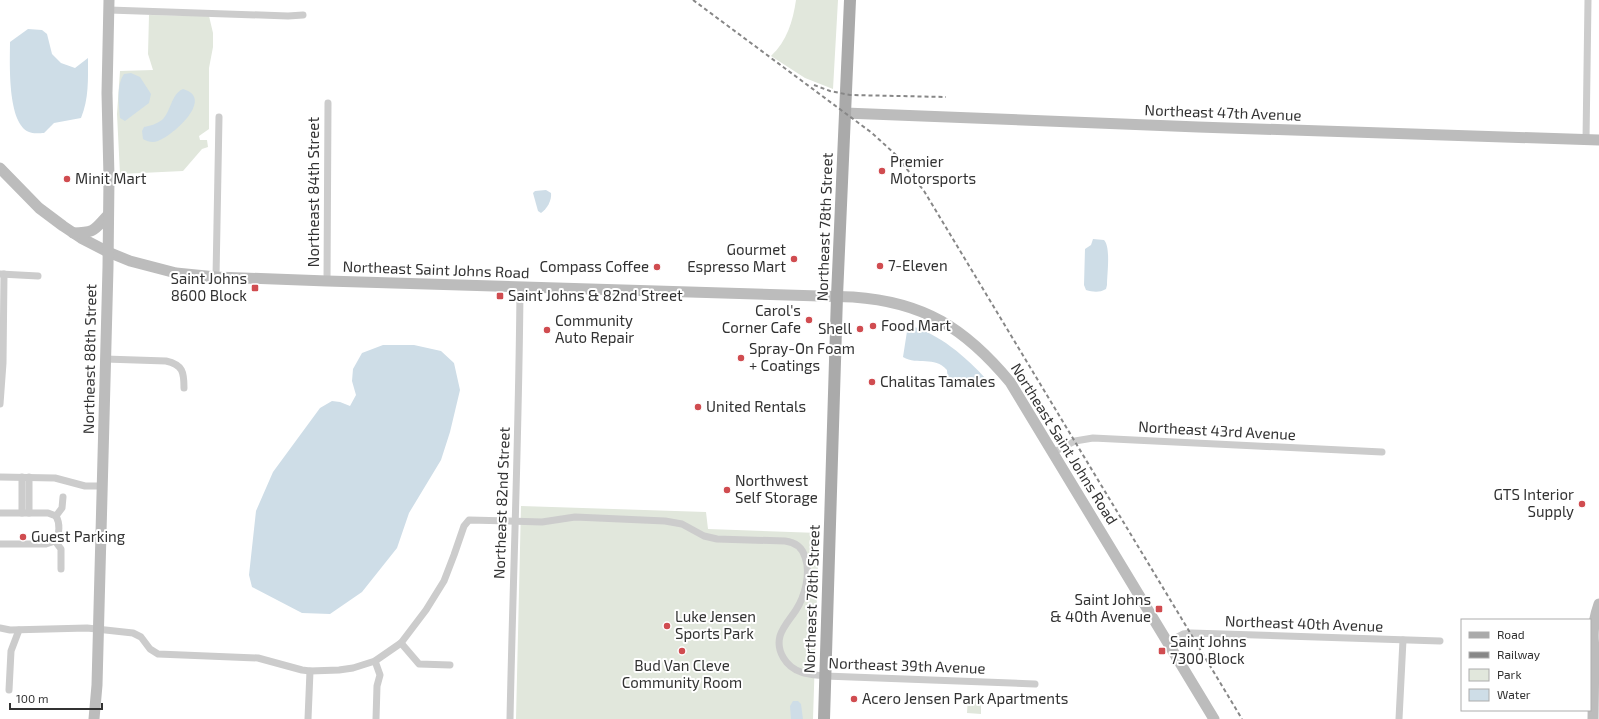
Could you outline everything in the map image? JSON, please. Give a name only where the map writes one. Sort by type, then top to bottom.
[{"type":"main road","name":"Northeast 78th Street","points":[[824,719],[837,296],[850,0]]},
{"type":"main road","name":"Northeast 88th Street","points":[[94,719],[97,685],[108,252],[109,178],[107,100],[109,5]]},
{"type":"main road","name":"Northeast 47th Avenue","points":[[845,113],[1198,128],[1599,140]]},
{"type":"main road","name":"Northeast Saint Johns Road","points":[[0,168],[39,208],[73,233],[108,252],[136,263],[165,271],[216,277],[520,288],[837,296],[871,298],[913,308],[946,324],[965,336],[980,348],[1010,382],[1054,452],[1214,719]]},
{"type":"main road","points":[[73,233],[93,231],[98,228],[108,215]]},
{"type":"main road","points":[[1593,719],[1594,647],[1592,637],[1599,604]]},
{"type":"street","points":[[1586,140],[1588,0]]},
{"type":"street","points":[[109,5],[288,16],[303,15]]},
{"type":"street","name":"Northeast 84th Street","points":[[327,281],[328,103]]},
{"type":"street","points":[[216,277],[219,117]]},
{"type":"street","points":[[0,404],[3,363],[2,274],[38,276]]},
{"type":"street","name":"Northeast 82nd Street","points":[[510,719],[514,521],[520,357],[520,288]]},
{"type":"street","points":[[105,359],[166,361],[179,366],[184,379],[184,388]]},
{"type":"street","name":"Northeast 43rd Avenue","points":[[1054,452],[1075,441],[1093,438],[1382,452]]},
{"type":"street","points":[[0,477],[55,478],[84,486],[102,486]]},
{"type":"street","points":[[25,513],[26,477]]},
{"type":"street","points":[[56,516],[62,508],[63,497]]},
{"type":"street","points":[[0,513],[48,513],[56,516]]},
{"type":"street","points":[[0,544],[48,544],[55,541],[58,532],[58,522],[56,516]]},
{"type":"street","name":"Northeast 39th Avenue","points":[[514,521],[542,522],[575,517],[665,521],[682,524],[704,536],[717,539],[792,542],[800,548],[806,561],[805,589],[799,604],[779,641],[780,649],[785,660],[793,669],[805,674],[825,676],[1035,684]]},
{"type":"street","points":[[0,628],[6,630],[19,630],[87,628],[136,634],[141,637],[150,649],[158,654],[258,658],[310,671],[354,668],[375,661],[401,643],[426,610],[444,580],[467,521],[514,521]]},
{"type":"street","points":[[55,541],[61,550],[61,569]]},
{"type":"street","points":[[9,690],[11,651],[19,630]]},
{"type":"street","name":"Northeast 40th Avenue","points":[[1168,642],[1183,634],[1191,633],[1440,641]]},
{"type":"street","points":[[1399,719],[1403,640]]},
{"type":"street","points":[[401,643],[419,664],[450,665]]},
{"type":"street","points":[[375,661],[380,675],[377,686],[376,719]]},
{"type":"street","points":[[308,719],[310,671]]},
{"type":"green space","points":[[796,0],[838,0],[833,89],[805,78],[771,56],[777,50],[785,37],[793,16]]},
{"type":"green space","points":[[149,15],[209,16],[213,33],[213,47],[209,68],[209,129],[199,136],[200,140],[207,140],[208,147],[202,149],[183,171],[120,174],[117,114],[120,71],[153,70],[148,54]]},
{"type":"green space","name":"Luke Jensen Sports Park","points":[[521,506],[706,512],[708,529],[819,533],[813,719],[516,719]]},
{"type":"green space","points":[[968,698],[981,699],[981,714],[967,713]]},
{"type":"water","points":[[28,29],[42,30],[47,34],[52,54],[61,63],[75,68],[88,58],[87,96],[81,118],[54,123],[44,133],[31,133],[22,126],[13,105],[10,77],[10,42]]},
{"type":"water","points":[[131,73],[140,77],[151,94],[149,103],[125,121],[120,118],[119,89],[121,79],[124,74]]},
{"type":"water","points":[[183,89],[192,94],[195,100],[193,108],[188,116],[173,132],[158,141],[150,142],[143,139],[142,131],[144,127],[153,125],[162,120],[165,117],[173,99],[179,91]]},
{"type":"water","points":[[546,190],[551,193],[551,199],[547,207],[541,213],[538,211],[533,193],[535,191]]},
{"type":"water","points":[[1093,239],[1104,240],[1107,248],[1107,285],[1106,289],[1098,292],[1086,290],[1084,285],[1085,249],[1091,245]]},
{"type":"water","points":[[908,325],[931,334],[961,354],[987,380],[985,384],[977,389],[952,387],[948,383],[947,370],[942,366],[937,363],[914,361],[903,357]]},
{"type":"water","points":[[383,345],[414,345],[441,351],[454,363],[460,390],[450,432],[441,460],[409,513],[397,548],[362,592],[330,614],[302,613],[252,587],[249,575],[256,511],[273,472],[320,408],[332,401],[350,406],[356,395],[352,381],[353,369],[362,353]]},
{"type":"water","points":[[793,701],[798,701],[801,704],[803,719],[791,719],[790,706]]},
{"type":"railway","points":[[693,0],[872,133],[896,155],[924,191],[1242,719]]},
{"type":"railway","points":[[814,85],[830,91],[850,95],[946,97]]},
{"type":"place","name":"Premier Motorsports","points":[[882,171]]},
{"type":"place","name":"Minit Mart","points":[[67,179]]},
{"type":"place","name":"Gourmet Espresso Mart","points":[[794,259]]},
{"type":"place","name":"7-Eleven","points":[[880,266]]},
{"type":"place","name":"Compass Coffee","points":[[657,267]]},
{"type":"place","name":"Saint Johns 8600 Block","points":[[255,288]]},
{"type":"place","name":"Saint Johns & 82nd Street","points":[[500,296]]},
{"type":"place","name":"Carol's Corner Cafe","points":[[809,320]]},
{"type":"place","name":"Food Mart","points":[[873,326]]},
{"type":"place","name":"Shell","points":[[860,329]]},
{"type":"place","name":"Community Auto Repair","points":[[547,330]]},
{"type":"place","name":"Spray-On Foam + Coatings","points":[[741,358]]},
{"type":"place","name":"Chalitas Tamales","points":[[872,382]]},
{"type":"place","name":"United Rentals","points":[[698,407]]},
{"type":"place","name":"Northwest Self Storage","points":[[727,490]]},
{"type":"place","name":"GTS Interior Supply","points":[[1582,504]]},
{"type":"place","name":"Guest Parking","points":[[23,537]]},
{"type":"place","name":"Saint Johns & 40th Avenue","points":[[1159,609]]},
{"type":"place","name":"Luke Jensen Sports Park","points":[[667,626]]},
{"type":"place","name":"Bud Van Cleve Community Room","points":[[682,651]]},
{"type":"place","name":"Saint Johns 7300 Block","points":[[1162,651]]},
{"type":"place","name":"Acero Jensen Park Apartments","points":[[854,699]]}]
